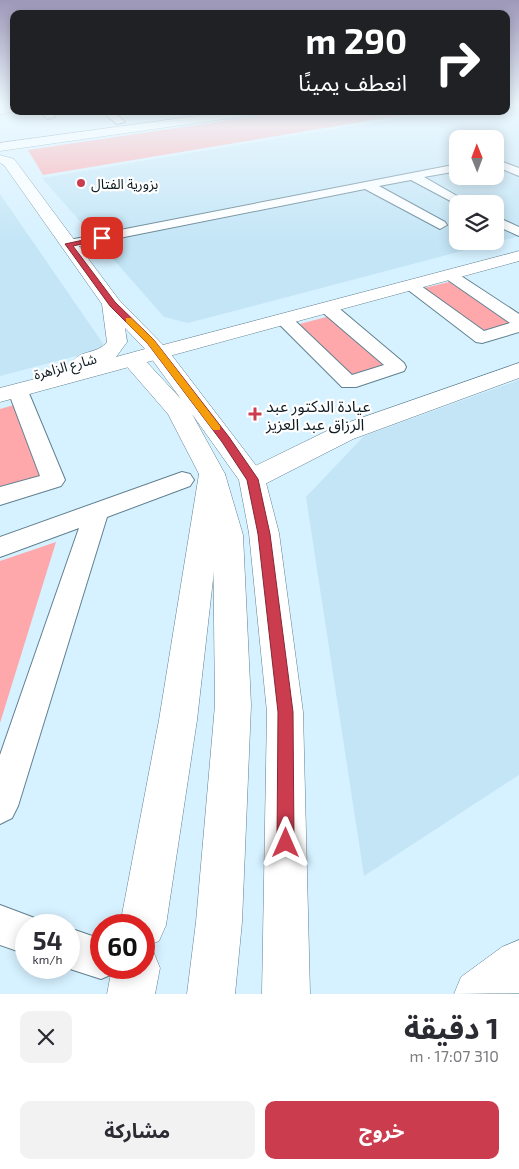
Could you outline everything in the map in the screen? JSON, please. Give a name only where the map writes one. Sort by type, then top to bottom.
[{"type":"main road","points":[[0,159],[9,162],[148,352],[226,440],[252,479],[264,534],[285,712],[286,994]]},
{"type":"main road","points":[[148,352],[519,254]]},
{"type":"main road","points":[[148,352],[284,320],[411,286],[519,254]]},
{"type":"main road","name":"شارع الزاهرة","points":[[6,390],[112,351],[116,342],[112,304]]},
{"type":"main road","points":[[148,352],[157,385],[179,412],[197,477],[228,534],[233,705],[219,922],[211,994]]},
{"type":"main road","name":"شارع الزاهرة","points":[[6,390],[148,352]]},
{"type":"main road","points":[[252,479],[344,433],[519,370]]},
{"type":"main road","points":[[145,914],[178,720],[197,477]]},
{"type":"main road","points":[[478,994],[519,964]]},
{"type":"street","points":[[504,158],[512,156]]},
{"type":"street","points":[[504,164],[519,172]]},
{"type":"street","points":[[68,244],[449,169]]},
{"type":"street","points":[[412,176],[449,196]]},
{"type":"street","points":[[367,185],[440,225]]},
{"type":"street","points":[[504,224],[519,232]]},
{"type":"street","points":[[450,274],[519,324]]},
{"type":"street","points":[[411,286],[482,338],[519,324]]},
{"type":"street","points":[[284,320],[348,382],[397,367],[328,308]]},
{"type":"street","points":[[0,496],[53,480],[6,390]]},
{"type":"street","points":[[0,547],[197,477]]},
{"type":"street","points":[[0,806],[97,511]]},
{"type":"street","points":[[0,925],[15,930]]},
{"type":"shaded area","points":[[28,150],[191,150],[43,175]]},
{"type":"shaded area","points":[[206,150],[449,150],[449,185],[504,185],[504,150],[519,150],[519,236],[504,240],[504,195],[449,195],[449,250],[466,250],[188,323],[164,317],[42,178]]},
{"type":"shaded area","points":[[0,194],[106,348],[0,376]]},
{"type":"shaded area","points":[[449,282],[514,324],[482,334],[420,289]]},
{"type":"shaded area","points":[[330,316],[388,367],[350,378],[296,325]]},
{"type":"shaded area","points":[[519,380],[519,775],[364,876],[306,497],[364,436]]},
{"type":"shaded area","points":[[14,405],[42,479],[0,492],[0,409]]},
{"type":"shaded area","points":[[56,542],[0,723],[0,561]]},
{"type":"slow traffic","points":[[128,320],[151,342],[216,428]]},
{"type":"place","name":"بزورية الفتال","points":[[81,183]]},
{"type":"place","name":"عيادة الدكتور عبد الرزاق عبد العزيز","points":[[255,414]]},
{"type":"route","points":[[102,238],[68,244],[112,304],[151,342],[226,440],[252,479],[264,534],[285,712],[286,843]]}]
